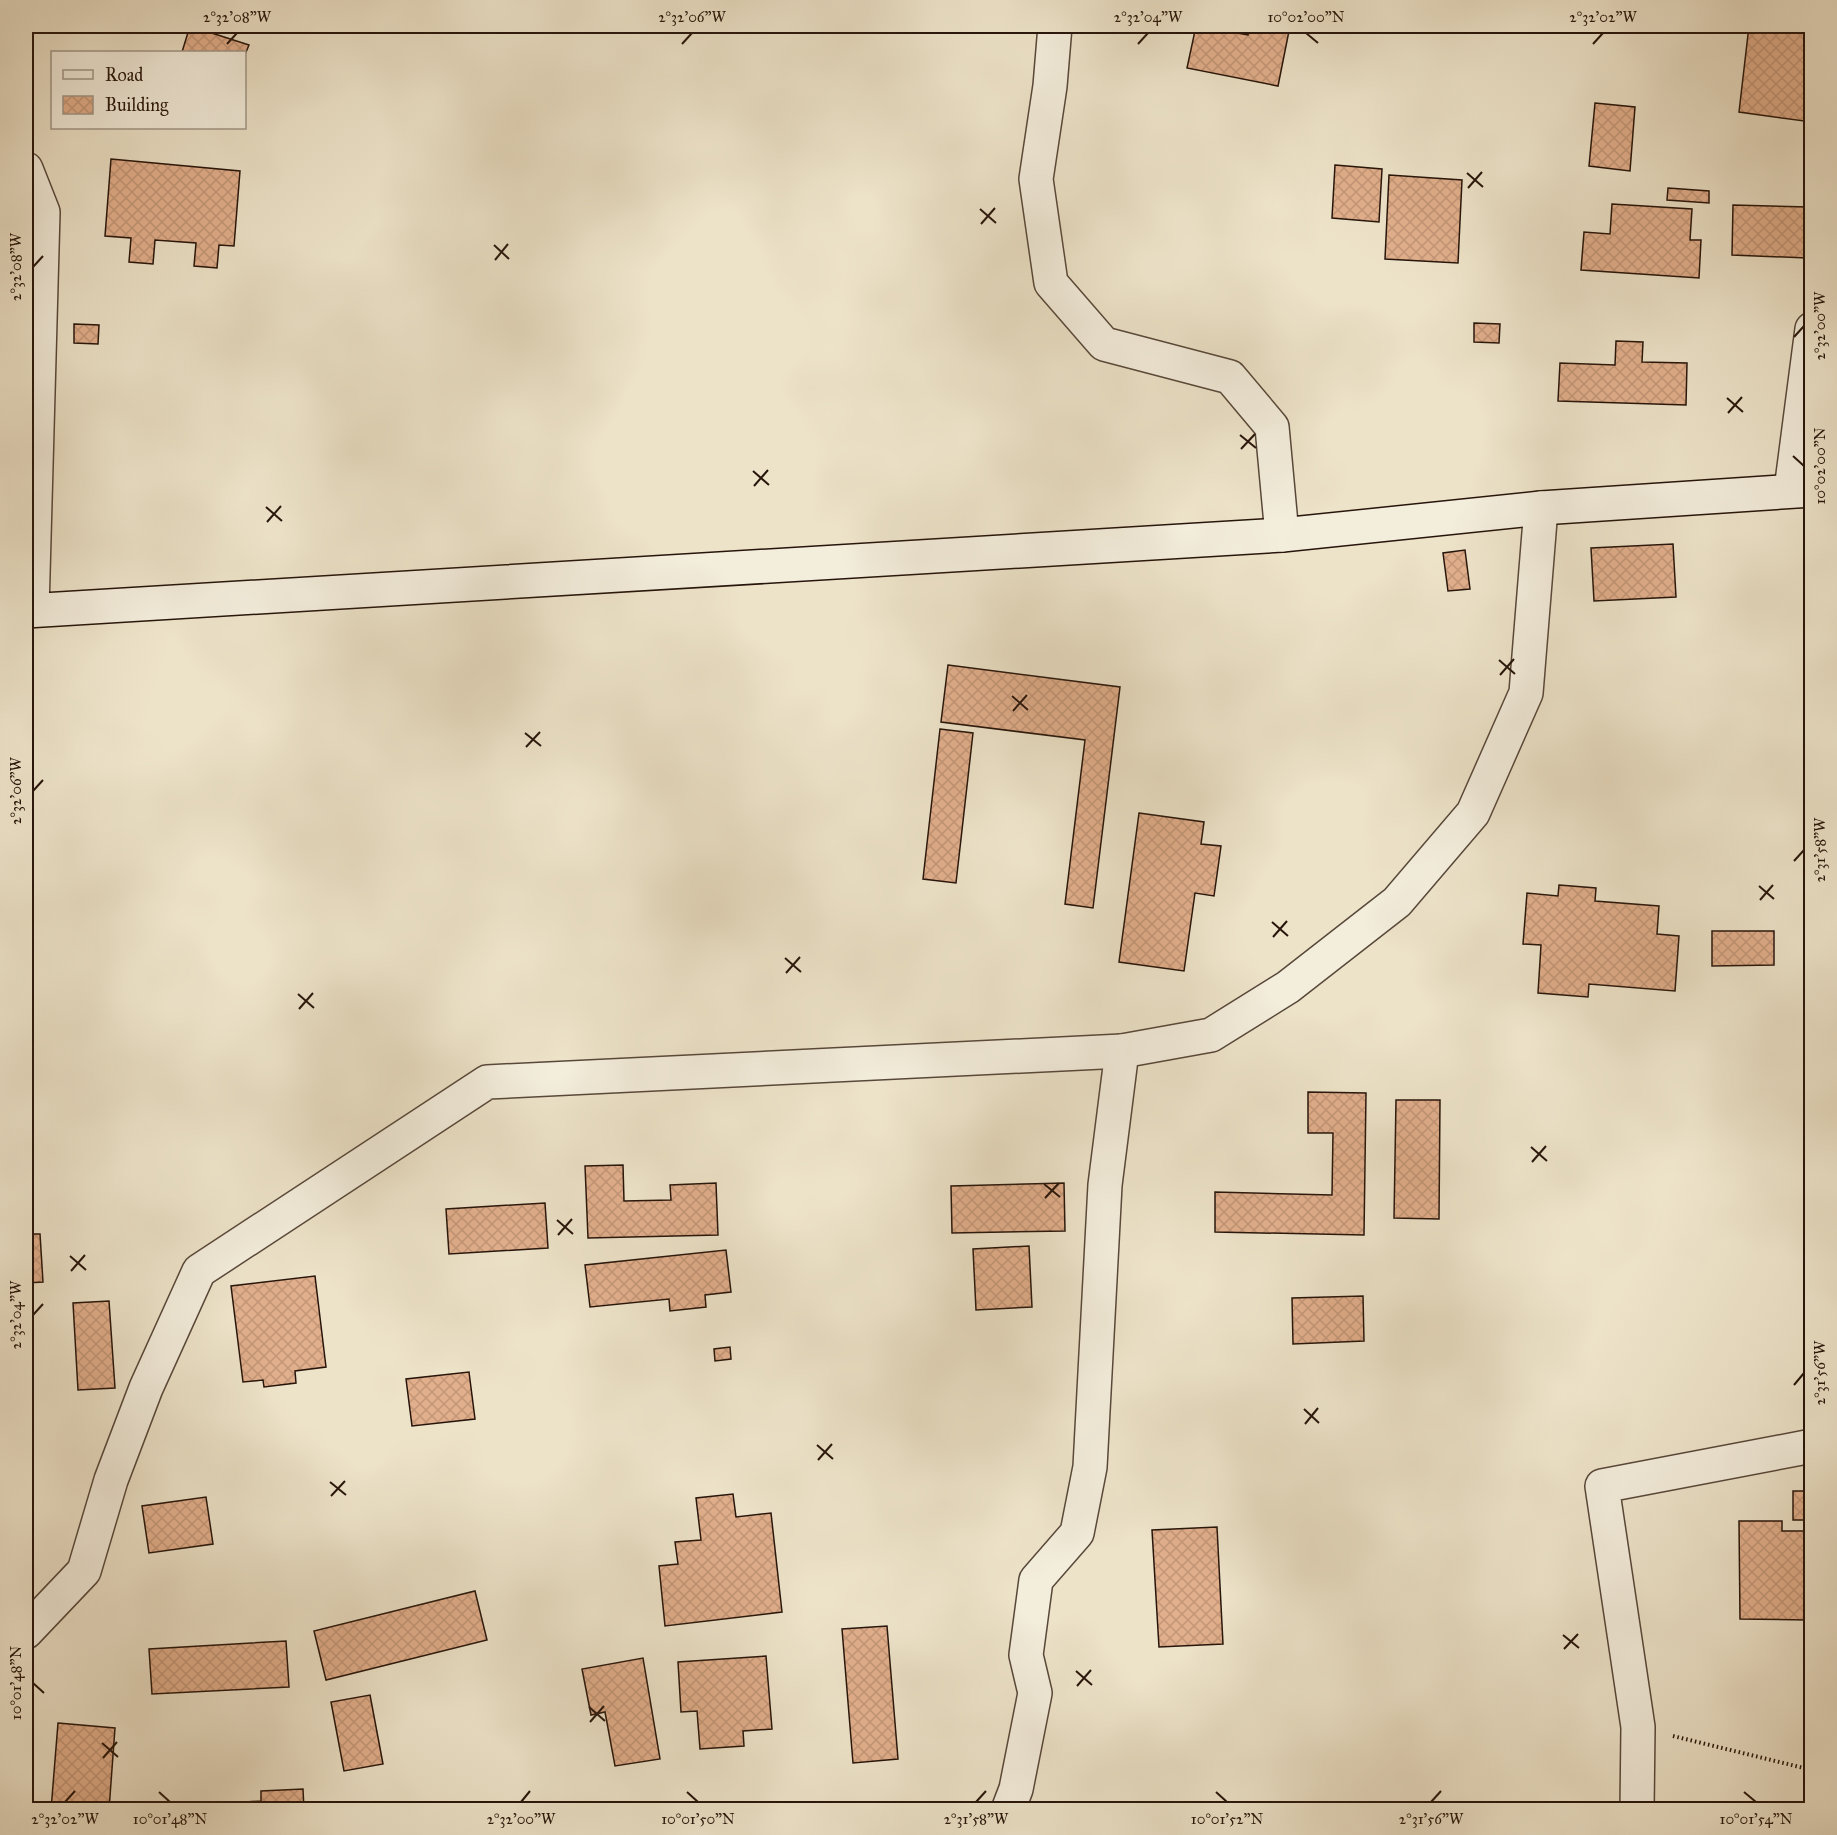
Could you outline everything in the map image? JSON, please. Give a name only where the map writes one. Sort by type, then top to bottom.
[{"type":"street","points":[[1055,26],[1050,87],[1036,179],[1051,283],[1104,344],[1230,377],[1272,427],[1282,535]]},
{"type":"street","points":[[26,169],[43,212],[29,611],[1282,535],[1541,508],[1801,490],[1812,329]]},
{"type":"street","points":[[26,1632],[84,1571],[114,1470],[146,1388],[200,1271],[488,1082],[1122,1051],[1211,1035],[1288,987],[1397,902],[1473,813],[1526,693],[1541,508]]},
{"type":"street","points":[[1008,1809],[1016,1789],[1035,1693],[1026,1655],[1036,1580],[1077,1533],[1090,1467],[1104,1185],[1122,1051]]},
{"type":"street","points":[[1637,1809],[1638,1727],[1602,1486],[1812,1446]]},
{"type":"path","points":[[1638,1727],[1812,1770]]},
{"type":"building","points":[[190,26],[249,45],[246,52],[182,51]]},
{"type":"building","points":[[1196,26],[1248,35],[1250,26],[1290,26],[1278,86],[1187,68]]},
{"type":"building","points":[[1749,26],[1807,26],[1805,43],[1812,44],[1812,55],[1804,121],[1739,112]]},
{"type":"building","points":[[1595,103],[1635,107],[1630,171],[1589,166]]},
{"type":"building","points":[[111,159],[240,171],[234,246],[219,245],[217,268],[194,266],[196,243],[155,240],[153,264],[129,262],[131,238],[105,236]]},
{"type":"building","points":[[1335,165],[1382,169],[1379,222],[1332,218]]},
{"type":"building","points":[[1389,175],[1462,180],[1458,263],[1385,259]]},
{"type":"building","points":[[1668,188],[1709,191],[1709,203],[1667,200]]},
{"type":"building","points":[[1612,204],[1692,209],[1690,240],[1701,240],[1699,278],[1581,270],[1584,232],[1610,234]]},
{"type":"building","points":[[1733,205],[1808,207],[1807,258],[1732,255]]},
{"type":"building","points":[[1474,323],[1500,324],[1499,343],[1474,342]]},
{"type":"building","points":[[74,324],[99,325],[98,344],[74,343]]},
{"type":"building","points":[[1616,341],[1643,342],[1642,362],[1687,363],[1686,405],[1558,401],[1560,363],[1615,365]]},
{"type":"building","points":[[1673,544],[1676,597],[1594,601],[1591,548]]},
{"type":"building","points":[[1465,550],[1470,589],[1448,591],[1443,553]]},
{"type":"building","points":[[948,665],[1120,687],[1093,908],[1065,904],[1085,740],[941,722]]},
{"type":"building","points":[[940,729],[973,733],[956,883],[923,879]]},
{"type":"building","points":[[1139,813],[1204,822],[1201,844],[1221,846],[1214,896],[1195,893],[1184,971],[1119,962]]},
{"type":"building","points":[[1559,885],[1596,888],[1595,901],[1659,906],[1657,934],[1679,936],[1675,991],[1589,984],[1588,997],[1538,993],[1541,945],[1523,944],[1527,893],[1558,896]]},
{"type":"building","points":[[1712,931],[1774,931],[1774,965],[1712,966]]},
{"type":"building","points":[[1308,1092],[1366,1093],[1364,1235],[1215,1232],[1215,1192],[1332,1195],[1333,1133],[1308,1133]]},
{"type":"building","points":[[1396,1100],[1440,1100],[1439,1219],[1394,1218]]},
{"type":"building","points":[[623,1165],[624,1201],[671,1200],[670,1185],[716,1183],[718,1235],[588,1238],[585,1166]]},
{"type":"building","points":[[1064,1183],[1065,1231],[952,1233],[951,1186]]},
{"type":"building","points":[[545,1203],[548,1248],[449,1254],[446,1209]]},
{"type":"building","points":[[26,1234],[40,1234],[43,1282],[26,1283]]},
{"type":"building","points":[[1029,1246],[1032,1307],[976,1310],[973,1249]]},
{"type":"building","points":[[726,1250],[731,1292],[705,1295],[706,1307],[670,1311],[669,1299],[590,1307],[585,1265]]},
{"type":"building","points":[[315,1276],[326,1367],[295,1371],[296,1383],[264,1387],[263,1380],[243,1382],[231,1286]]},
{"type":"building","points":[[1363,1296],[1364,1341],[1293,1344],[1292,1298]]},
{"type":"building","points":[[109,1301],[115,1388],[78,1390],[73,1303]]},
{"type":"building","points":[[730,1347],[731,1359],[715,1361],[714,1349]]},
{"type":"building","points":[[469,1372],[475,1419],[412,1426],[406,1379]]},
{"type":"building","points":[[1805,1473],[1812,1474],[1812,1520],[1793,1520],[1793,1491],[1805,1491]]},
{"type":"building","points":[[733,1494],[736,1517],[771,1513],[782,1612],[665,1626],[659,1566],[678,1564],[675,1542],[701,1540],[696,1498]]},
{"type":"building","points":[[206,1497],[213,1544],[149,1553],[142,1506]]},
{"type":"building","points":[[1739,1521],[1782,1521],[1782,1531],[1806,1531],[1807,1620],[1740,1619]]},
{"type":"building","points":[[1217,1527],[1223,1644],[1159,1647],[1152,1530]]},
{"type":"building","points":[[475,1591],[487,1640],[326,1680],[314,1631]]},
{"type":"building","points":[[887,1626],[898,1759],[853,1763],[842,1629]]},
{"type":"building","points":[[286,1641],[289,1687],[152,1694],[149,1649]]},
{"type":"building","points":[[766,1656],[772,1729],[743,1731],[744,1746],[700,1749],[697,1711],[681,1712],[678,1662]]},
{"type":"building","points":[[643,1658],[660,1759],[615,1766],[605,1712],[591,1715],[582,1669]]},
{"type":"building","points":[[370,1695],[383,1764],[344,1771],[331,1702]]},
{"type":"building","points":[[58,1723],[115,1728],[109,1810],[51,1810]]},
{"type":"building","points":[[303,1789],[304,1810],[214,1810],[214,1804],[261,1801],[261,1791]]}]
